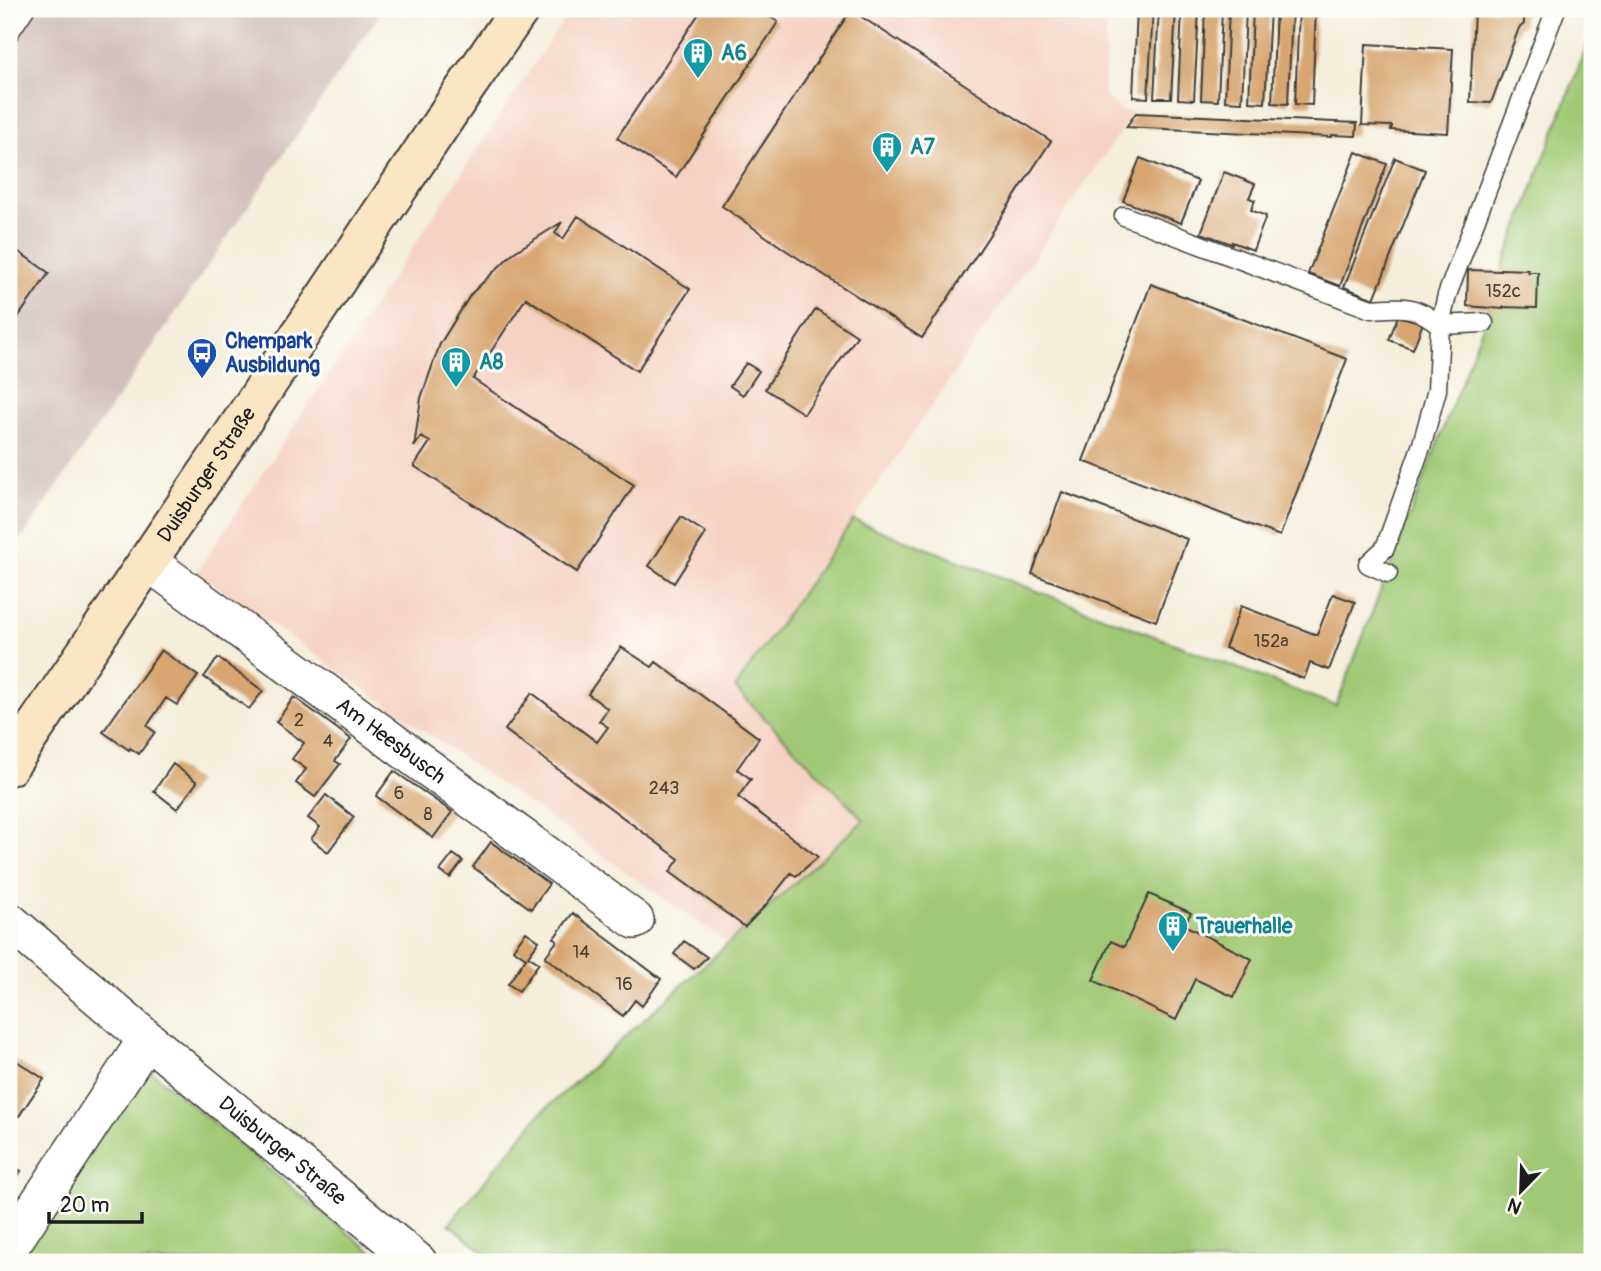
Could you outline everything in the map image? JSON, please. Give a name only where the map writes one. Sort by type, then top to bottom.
[{"type":"main road","name":"Duisburger Straße","points":[[9,766],[520,9]]},
{"type":"street","name":"Am Heesbusch","points":[[147,561],[635,920]]},
{"type":"street","name":"Duisburger Straße","points":[[9,921],[147,1039],[418,1262]]},
{"type":"street","points":[[9,1248],[147,1039]]},
{"type":"lane","points":[[9,33],[25,9]]},
{"type":"lane","points":[[1388,573],[1368,564],[1385,548],[1422,444],[1437,390],[1440,325],[1447,295],[1556,9]]},
{"type":"lane","points":[[1124,216],[1371,309],[1408,307],[1428,315],[1440,325],[1484,323]]},
{"type":"shaded area","points":[[9,9],[383,9],[9,557]]},
{"type":"shaded area","points":[[571,9],[1107,9],[1104,96],[1122,111],[1134,112],[735,688],[864,819],[728,943],[197,572]]},
{"type":"green space","points":[[1592,32],[1592,1262],[496,1262],[449,1224],[540,1114],[864,820],[735,688],[853,520],[1336,706],[1484,323]]},
{"type":"green space","points":[[146,1067],[294,1190],[385,1262],[16,1262]]},
{"type":"building","name":"A6","points":[[702,9],[758,9],[778,22],[676,177],[617,138]]},
{"type":"building","points":[[1137,9],[1153,9],[1148,98],[1133,97]]},
{"type":"building","points":[[1159,9],[1176,9],[1171,98],[1154,98]]},
{"type":"building","points":[[1182,9],[1199,9],[1194,100],[1178,99]]},
{"type":"building","points":[[1205,9],[1222,9],[1218,101],[1201,100]]},
{"type":"building","points":[[1229,9],[1246,9],[1242,102],[1225,101]]},
{"type":"building","points":[[1253,9],[1270,9],[1265,103],[1249,102]]},
{"type":"building","points":[[1276,9],[1292,9],[1288,104],[1272,103]]},
{"type":"building","points":[[1299,9],[1316,9],[1312,105],[1295,104]]},
{"type":"building","points":[[1474,9],[1524,9],[1524,24],[1519,28],[1491,103],[1470,102]]},
{"type":"building","name":"A7","points":[[851,10],[1051,141],[922,338],[722,206]]},
{"type":"building","points":[[1366,44],[1453,49],[1448,133],[1391,130],[1392,126],[1362,125]]},
{"type":"building","points":[[1136,113],[1357,123],[1356,136],[1332,137],[1126,127]]},
{"type":"building","points":[[1356,152],[1387,164],[1340,286],[1308,274]]},
{"type":"building","points":[[1140,158],[1198,181],[1181,223],[1123,201]]},
{"type":"building","points":[[1395,158],[1425,170],[1374,299],[1344,287]]},
{"type":"building","points":[[1224,172],[1255,184],[1249,198],[1255,200],[1251,210],[1266,216],[1253,250],[1201,233]]},
{"type":"building","name":"A8","points":[[578,216],[690,289],[637,371],[526,298],[473,379],[634,485],[577,572],[414,466],[430,442],[421,437],[414,447],[421,398],[440,344],[471,294],[513,253],[562,222],[555,233],[563,239]]},
{"type":"building","points":[[9,245],[49,273],[9,330]]},
{"type":"building","points":[[1468,270],[1538,272],[1537,308],[1467,306]]},
{"type":"building","points":[[1151,284],[1347,359],[1280,536],[1083,461]]},
{"type":"building","points":[[816,309],[857,336],[804,414],[765,389]]},
{"type":"building","points":[[1398,316],[1423,323],[1413,349],[1389,340]]},
{"type":"building","points":[[746,363],[759,371],[743,395],[730,386]]},
{"type":"building","points":[[1062,492],[1187,539],[1156,621],[1032,574]]},
{"type":"building","points":[[681,517],[706,533],[674,583],[649,566]]},
{"type":"building","points":[[1333,594],[1355,602],[1329,670],[1310,663],[1304,679],[1225,648],[1241,606],[1317,635]]},
{"type":"building","points":[[621,647],[652,667],[656,662],[759,738],[737,769],[751,779],[738,797],[818,857],[796,876],[791,873],[745,927],[670,872],[679,859],[505,730],[532,693],[597,742],[608,727],[599,721],[608,709],[588,694]]},
{"type":"building","points":[[161,650],[198,676],[177,705],[166,698],[147,726],[155,732],[139,754],[103,732]]},
{"type":"building","points":[[218,658],[263,691],[249,709],[204,677]]},
{"type":"building","points":[[294,697],[351,739],[335,761],[340,764],[315,797],[296,783],[306,769],[292,759],[304,743],[276,722]]},
{"type":"building","points":[[173,764],[197,782],[177,809],[154,791]]},
{"type":"building","points":[[394,771],[452,812],[433,838],[376,796]]},
{"type":"building","points":[[326,795],[354,817],[328,852],[311,839],[320,827],[308,818]]},
{"type":"building","points":[[491,842],[549,884],[531,909],[473,867]]},
{"type":"building","points":[[453,854],[463,861],[450,878],[440,871]]},
{"type":"building","name":"Trauerhalle","points":[[1149,894],[1191,913],[1184,925],[1252,959],[1234,997],[1195,979],[1176,1020],[1093,980],[1111,941],[1124,947]]},
{"type":"building","points":[[573,913],[661,979],[642,1006],[635,1000],[623,1016],[545,957],[557,941],[554,938]]},
{"type":"building","points":[[526,932],[539,941],[528,956],[539,963],[519,991],[508,984],[526,958],[513,949]]},
{"type":"building","points":[[684,941],[707,957],[694,969],[674,954]]},
{"type":"building","points":[[9,1056],[44,1079],[19,1116],[9,1109]]},
{"type":"building","points":[[9,1163],[21,1171],[9,1189]]},
{"type":"place","name":"A6","points":[[698,80]]},
{"type":"place","name":"A7","points":[[887,174]]},
{"type":"place","name":"Chempark Ausbildung","points":[[202,380]]},
{"type":"place","name":"A8","points":[[456,389]]},
{"type":"place","name":"Trauerhalle","points":[[1173,953]]}]
